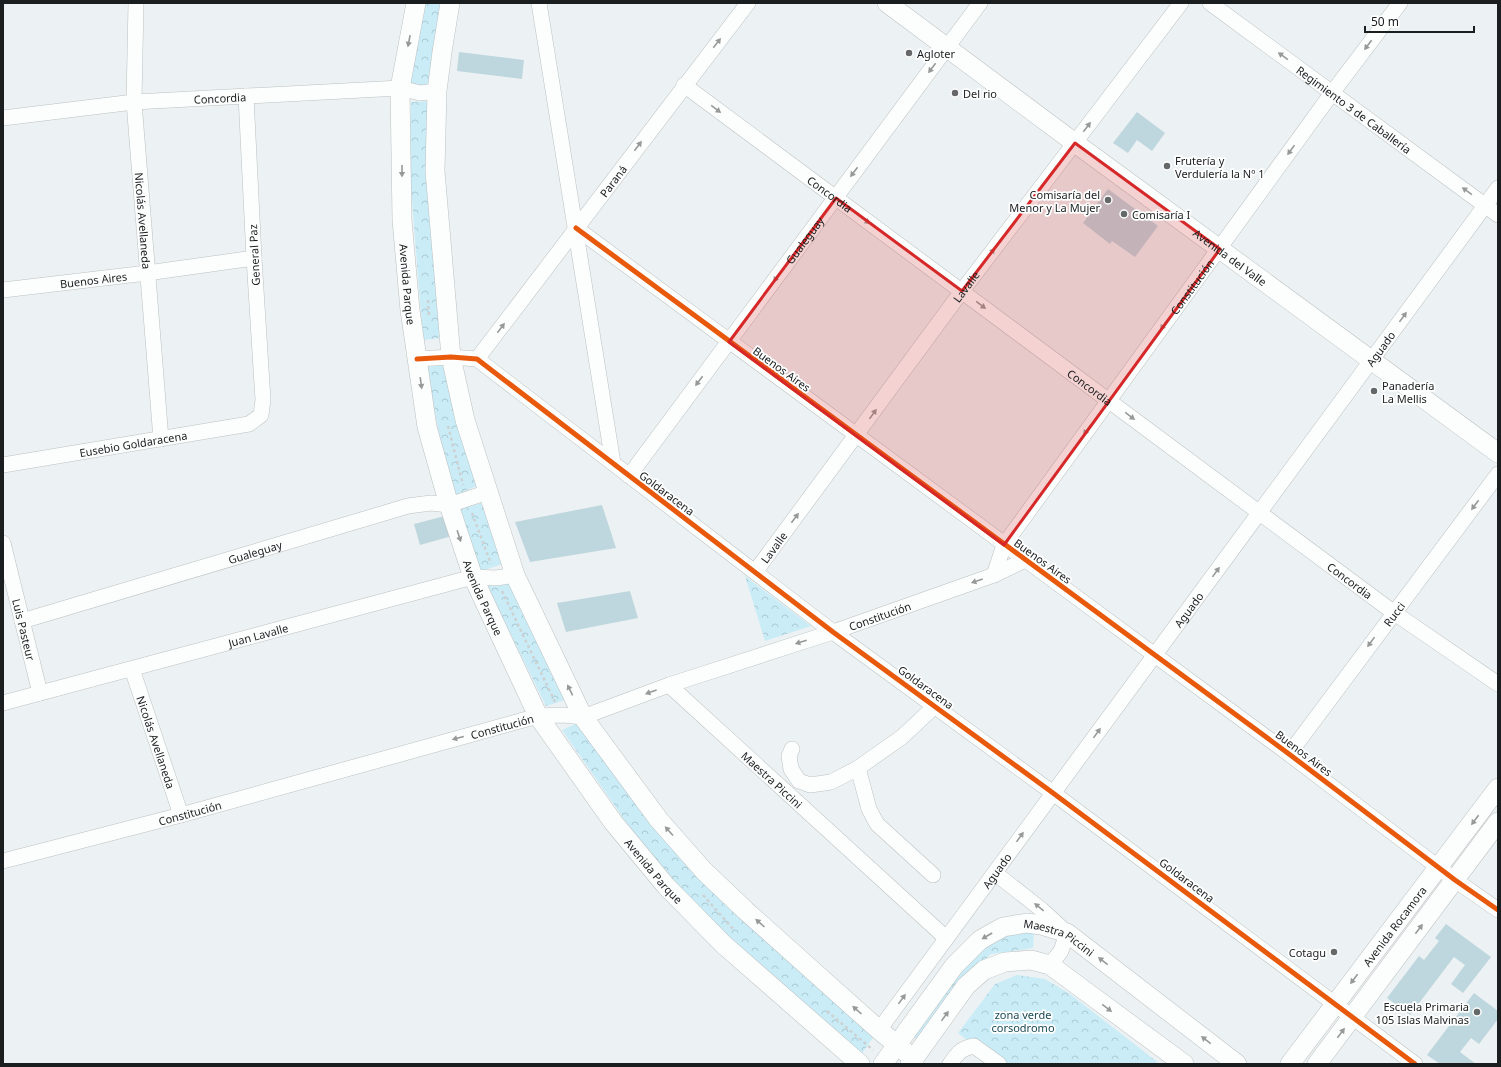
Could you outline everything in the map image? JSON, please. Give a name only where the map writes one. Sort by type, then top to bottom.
[{"type":"main road","name":"Avenida Parque","points":[[416,3],[400,88],[402,220],[410,310],[427,427],[449,505],[473,577],[538,716],[613,822],[666,886],[723,944],[858,1063]]},
{"type":"main road","points":[[450,3],[437,91],[435,171],[451,357],[464,420],[515,575],[583,717],[659,820],[704,871],[746,911],[897,1045],[912,1061],[966,986],[984,970],[1005,962],[1031,960],[1050,965],[1184,1064]]},
{"type":"main road","name":"Avenida del Valle","points":[[886,3],[1498,453]]},
{"type":"main road","name":"Avenida Rocamora","points":[[1290,1064],[1498,788]]},
{"type":"main road","name":"Avenida Rocamora","points":[[1317,1064],[1498,822]]},
{"type":"main road","name":"Maestra Piccini","points":[[883,1064],[954,966],[980,940],[1003,927],[1027,923],[1041,925],[1067,933],[1237,1064]]},
{"type":"street","name":"Nicolás Avellaneda","points":[[136,3],[134,102],[161,439]]},
{"type":"street","points":[[539,3],[613,463]]},
{"type":"street","name":"Paraná","points":[[477,359],[684,85],[748,3]]},
{"type":"street","name":"Gualeguay","points":[[629,476],[980,3]]},
{"type":"street","name":"Lavalle","points":[[755,572],[857,436],[962,291],[1181,3]]},
{"type":"street","name":"Regimiento 3 de Caballería","points":[[1210,3],[1498,214]]},
{"type":"street","name":"Constitución","points":[[994,575],[1004,545],[1332,93],[1400,3]]},
{"type":"street","name":"Concordia","points":[[684,85],[1393,612],[1498,684]]},
{"type":"street","name":"Concordia","points":[[3,118],[134,102],[400,88],[420,93],[437,91]]},
{"type":"street","name":"General Paz","points":[[246,96],[263,400],[261,415]]},
{"type":"street","name":"Aguado","points":[[879,1030],[1498,188]]},
{"type":"street","name":"Buenos Aires","points":[[576,228],[1288,754],[1438,868],[1498,910]]},
{"type":"street","name":"Buenos Aires","points":[[3,290],[148,273],[254,258]]},
{"type":"street","points":[[417,359],[451,357],[477,359]]},
{"type":"street","name":"Goldaracena","points":[[477,359],[832,632],[1053,793],[1415,1064]]},
{"type":"street","name":"Eusebio Goldaracena","points":[[3,465],[249,424],[261,415]]},
{"type":"street","name":"Rucci","points":[[1288,754],[1498,474]]},
{"type":"street","name":"Gualeguay","points":[[22,621],[408,506],[431,503],[449,505],[488,492]]},
{"type":"street","name":"Luis Pasteur","points":[[3,543],[40,693]]},
{"type":"street","name":"Constitución","points":[[3,861],[181,815],[538,716],[563,715],[583,717],[669,685],[832,632],[994,575],[1025,560]]},
{"type":"street","name":"Juan Lavalle","points":[[3,703],[473,577],[496,578],[515,575]]},
{"type":"street","name":"Nicolás Avellaneda","points":[[132,669],[181,815]]},
{"type":"street","name":"Maestra Piccini","points":[[669,685],[946,938]]},
{"type":"street","points":[[792,749],[789,756],[791,769],[799,781],[810,785],[831,782],[858,768],[902,737],[935,706]]},
{"type":"street","points":[[858,768],[869,809],[877,824],[933,875]]},
{"type":"street","points":[[995,873],[1042,910],[1067,933],[1061,951],[1050,965]]},
{"type":"street","points":[[950,1064],[960,1051],[966,1047],[974,1046],[999,1064]]},
{"type":"path","points":[[470,506],[492,568]]},
{"type":"path","points":[[499,585],[555,703]]},
{"type":"highlighted area","points":[[1075,143],[1220,249],[1004,545],[729,342],[836,198],[962,291]]},
{"type":"green space","points":[[424,3],[445,3],[433,86],[410,86]]},
{"type":"green space","points":[[431,101],[431,236],[440,338],[423,340],[410,175],[411,102]]},
{"type":"green space","points":[[446,365],[477,486],[453,496],[439,434],[427,367]]},
{"type":"green space","points":[[481,503],[505,563],[479,572],[458,510]]},
{"type":"green space","points":[[745,576],[811,626],[765,641]]},
{"type":"green space","points":[[510,583],[565,700],[546,706],[487,586]]},
{"type":"green space","points":[[580,722],[630,789],[874,1036],[861,1055],[727,940],[640,842],[562,730]]},
{"type":"green space","points":[[1034,932],[1033,948],[991,954],[969,974],[921,1043],[911,1034],[939,996],[985,946],[1006,934]]},
{"type":"green space","name":"zona verde corsodromo","points":[[1017,975],[1045,979],[1070,994],[1160,1064],[997,1064],[958,1033],[995,984]]},
{"type":"building","points":[[459,52],[524,60],[522,79],[457,71]]},
{"type":"building","points":[[1137,112],[1165,133],[1152,151],[1137,140],[1128,153],[1113,143]]},
{"type":"building","points":[[1108,189],[1158,226],[1135,257],[1112,241],[1110,244],[1083,223]]},
{"type":"building","points":[[602,505],[616,548],[530,562],[515,522]]},
{"type":"building","points":[[445,516],[452,536],[420,545],[414,524]]},
{"type":"building","points":[[630,591],[638,618],[566,632],[557,603]]},
{"type":"building","points":[[1446,924],[1491,957],[1463,993],[1451,984],[1465,965],[1454,957],[1410,1015],[1387,998],[1419,956],[1424,960],[1439,941],[1435,938]]},
{"type":"building","points":[[1474,993],[1498,1011],[1498,1019],[1479,1044],[1471,1038],[1460,1052],[1476,1064],[1440,1064],[1427,1055]]},
{"type":"cycle path","points":[[576,228],[1289,754],[1455,880],[1498,910]]},
{"type":"cycle path","points":[[417,359],[451,357],[477,359],[833,632],[1053,793],[1415,1064]]},
{"type":"place","name":"Agloter","points":[[909,53]]},
{"type":"place","name":"Del rio","points":[[955,93]]},
{"type":"place","name":"Frutería y Verdulería la Nº 1","points":[[1167,166]]},
{"type":"place","name":"Comisaría del Menor y La Mujer","points":[[1108,200]]},
{"type":"place","name":"Comisaría I","points":[[1124,214]]},
{"type":"place","name":"Panadería La Mellis","points":[[1374,391]]},
{"type":"place","name":"Cotagu","points":[[1334,952]]},
{"type":"place","name":"Escuela Primaria 105 Islas Malvinas","points":[[1477,1012]]}]
